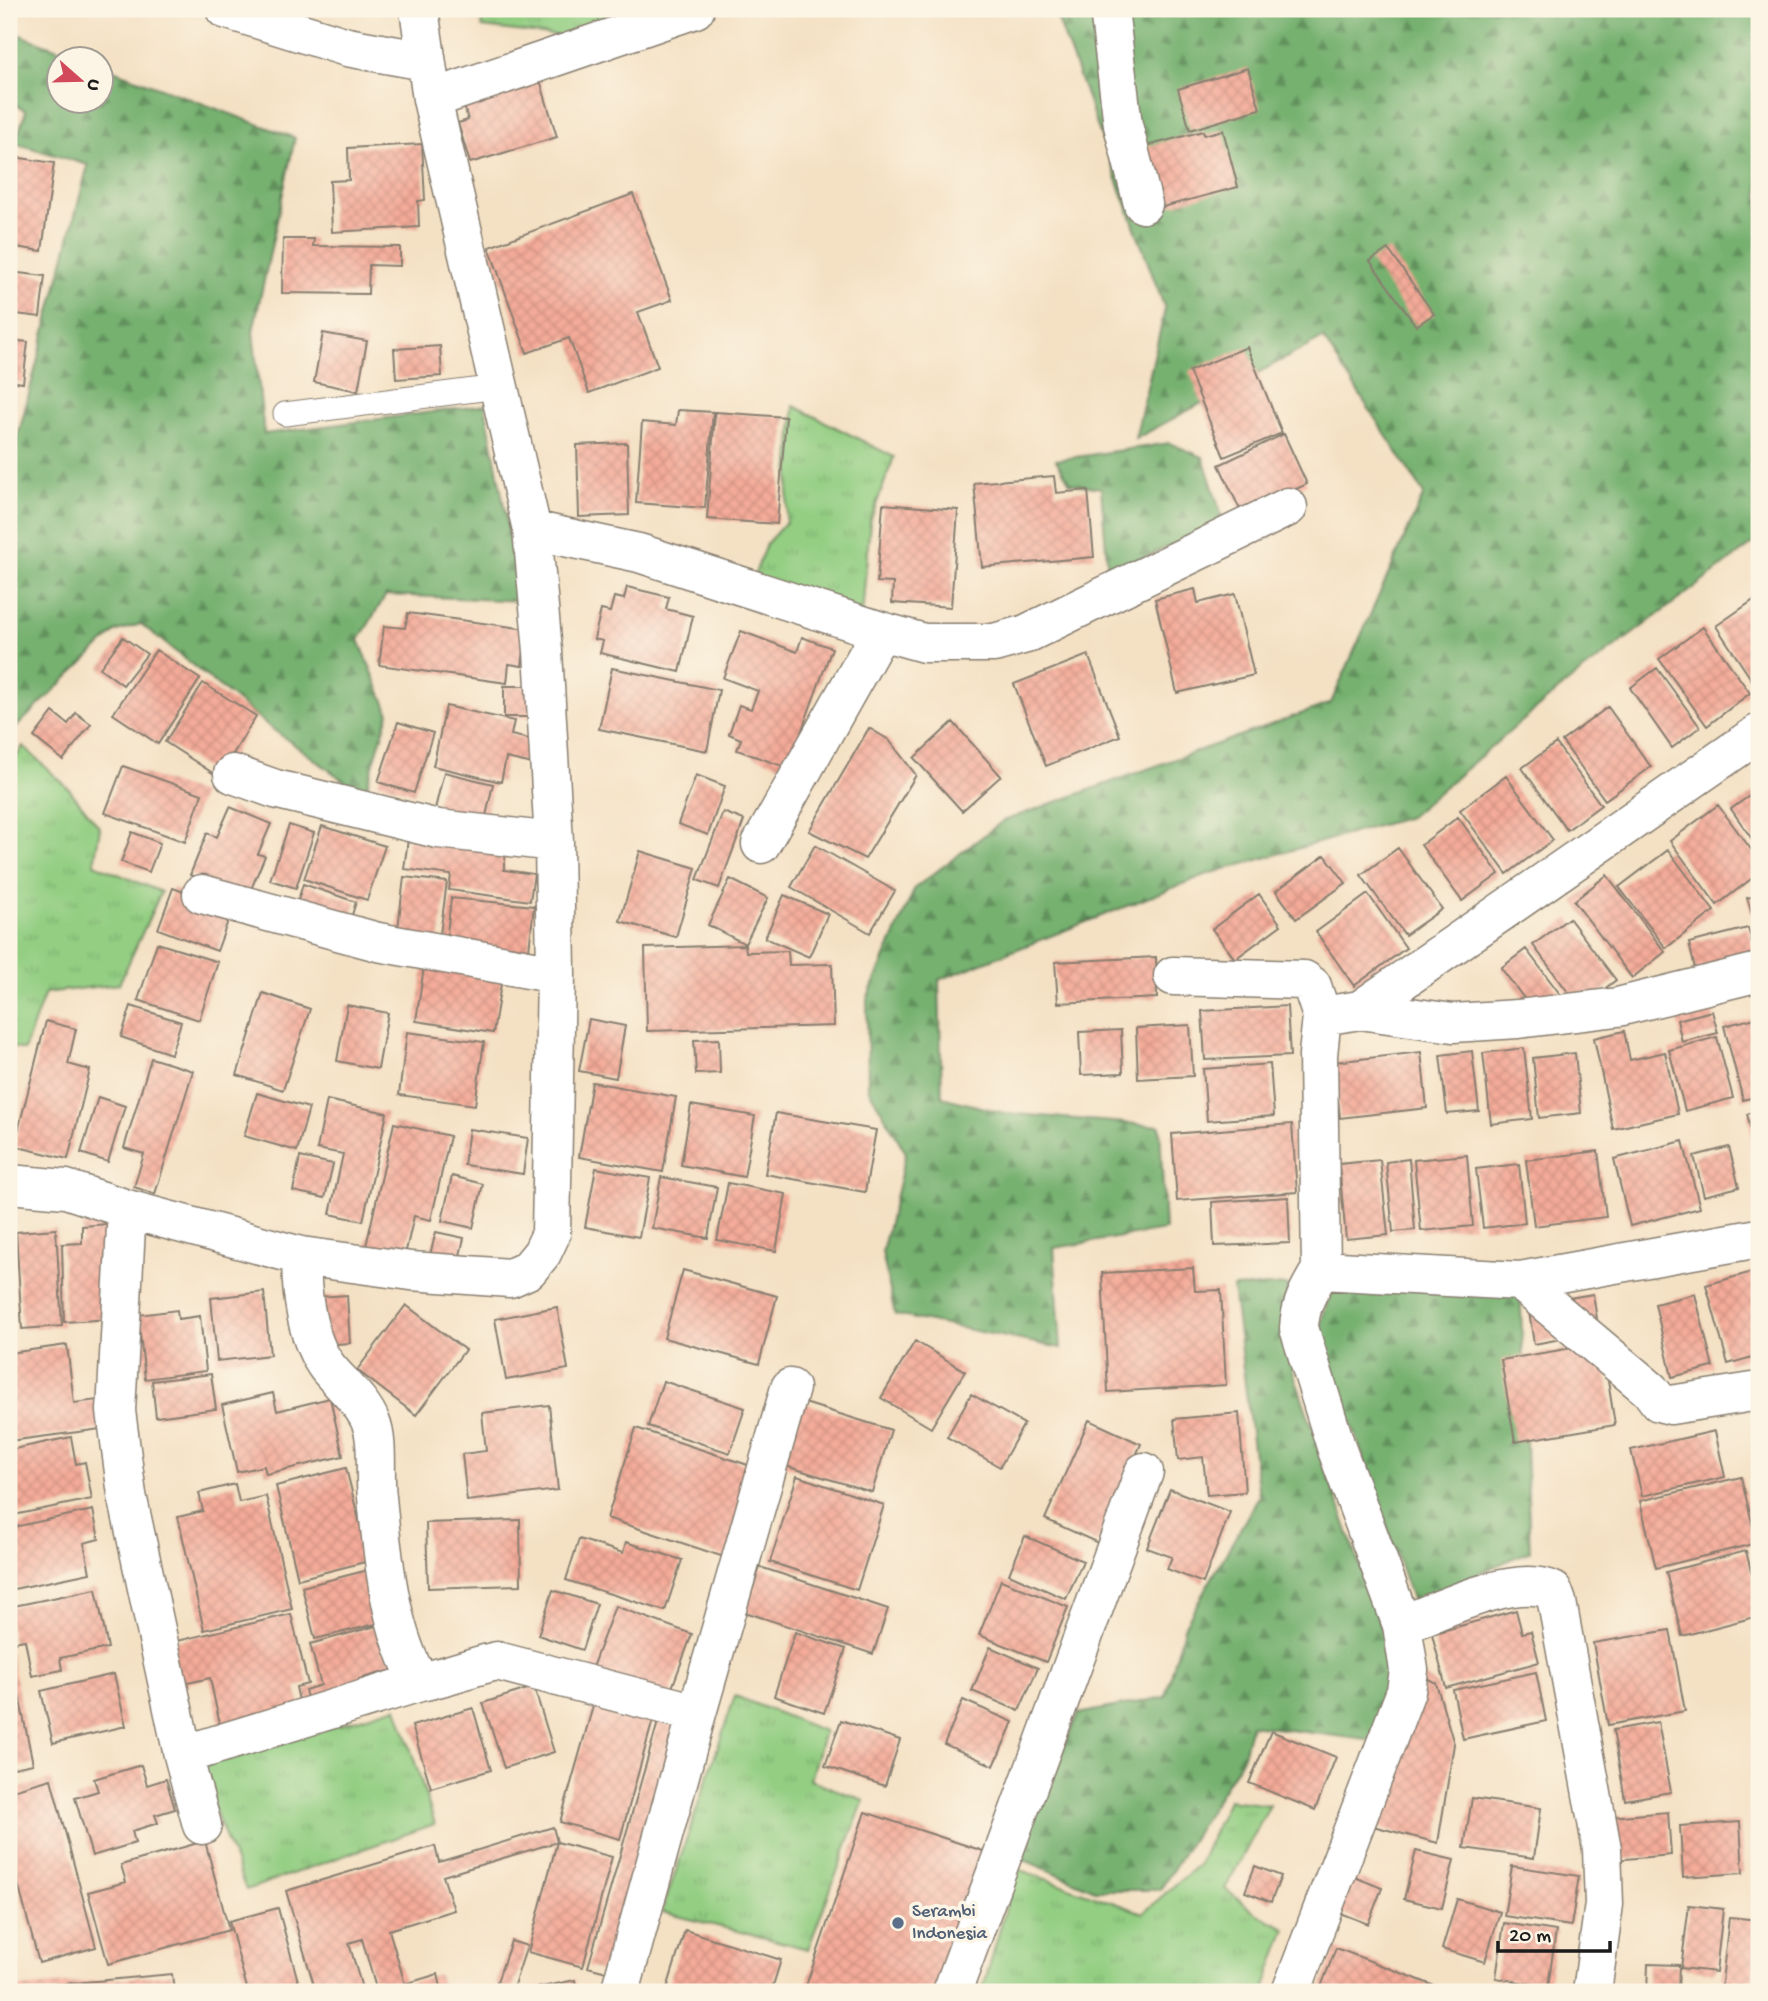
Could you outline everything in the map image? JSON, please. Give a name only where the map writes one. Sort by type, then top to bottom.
[{"type":"street","points":[[225,9],[347,47],[425,61]]},
{"type":"street","points":[[9,1184],[66,1189],[127,1209],[301,1256],[411,1271],[510,1278],[528,1270],[542,1253],[551,1234],[556,974],[554,842],[543,651],[532,530],[432,99],[419,9]]},
{"type":"street","points":[[432,99],[695,9]]},
{"type":"street","points":[[1109,9],[1122,125],[1143,204]]},
{"type":"street","points":[[532,530],[639,553],[924,643],[994,643],[1026,634],[1288,507]]},
{"type":"street","points":[[761,844],[881,631]]},
{"type":"street","points":[[1360,1010],[1759,733]]},
{"type":"street","points":[[233,774],[275,789],[438,829],[554,842]]},
{"type":"street","points":[[202,894],[378,942],[556,974]]},
{"type":"street","points":[[1322,1016],[1360,1010],[1453,1023],[1518,1019],[1618,1007],[1759,972]]},
{"type":"street","points":[[1172,976],[1304,980],[1312,986],[1322,1016],[1318,1055],[1321,1270],[1306,1295],[1300,1312],[1299,1328],[1337,1450],[1402,1626],[1409,1670],[1406,1691],[1291,1992]]},
{"type":"street","points":[[127,1209],[116,1411],[127,1495],[183,1755],[202,1825]]},
{"type":"street","points":[[1321,1270],[1520,1281],[1759,1238]]},
{"type":"street","points":[[301,1256],[301,1288],[309,1326],[326,1365],[371,1423],[376,1496],[390,1589],[407,1662],[420,1682]]},
{"type":"street","points":[[1520,1281],[1650,1390],[1659,1402],[1671,1405],[1758,1397]]},
{"type":"street","points":[[620,1992],[790,1388]]},
{"type":"street","points":[[952,1992],[1144,1472]]},
{"type":"street","points":[[1402,1626],[1484,1593],[1534,1585],[1553,1591],[1558,1602],[1602,1849],[1604,1904],[1592,1992]]},
{"type":"street","points":[[183,1755],[420,1682],[445,1677],[471,1666],[497,1661],[697,1713]]},
{"type":"lane","points":[[285,414],[498,387]]},
{"type":"green space","points":[[481,9],[684,9],[600,41],[482,27]]},
{"type":"green space","points":[[1054,9],[1759,9],[1759,539],[1567,683],[1409,817],[1208,874],[939,980],[942,1097],[1004,1113],[1160,1126],[1165,1230],[1054,1248],[1061,1348],[895,1315],[882,1252],[906,1153],[868,1088],[867,999],[915,888],[1003,821],[1331,703],[1424,494],[1323,338],[1135,439],[1165,309]]},
{"type":"green space","points":[[9,31],[50,46],[46,46],[46,116],[116,116],[116,71],[295,138],[253,331],[264,434],[485,405],[522,601],[386,595],[359,640],[389,713],[364,795],[271,728],[141,624],[115,632],[9,734],[9,471],[88,165],[15,143],[26,111],[9,101]]},
{"type":"green space","points":[[794,406],[894,457],[870,521],[862,615],[753,579],[766,544],[786,522]]},
{"type":"green space","points":[[1169,443],[1203,457],[1224,523],[1108,573],[1101,488],[1070,483],[1056,460]]},
{"type":"green space","points":[[23,746],[69,789],[100,828],[94,864],[161,892],[119,984],[45,993],[24,1050],[9,1046],[9,769]]},
{"type":"green space","points":[[1520,1281],[1530,1551],[1413,1602],[1319,1328],[1332,1289]]},
{"type":"green space","points":[[1287,1285],[1285,1348],[1396,1672],[1374,1741],[1251,1725],[1242,1759],[1160,1890],[1095,1890],[1017,1857],[1078,1714],[1165,1697],[1185,1625],[1259,1496],[1233,1288]]},
{"type":"green space","points":[[735,1696],[824,1731],[810,1780],[864,1800],[808,1949],[662,1912]]},
{"type":"green space","points":[[397,1707],[435,1824],[246,1890],[198,1767]]},
{"type":"green space","points":[[1228,1800],[1270,1805],[1225,1889],[1260,1916],[1286,1928],[1263,1992],[982,1992],[1017,1869],[1143,1913],[1199,1864]]},
{"type":"building","points":[[1248,68],[1260,109],[1190,130],[1178,89]]},
{"type":"building","points":[[540,80],[557,137],[470,163],[458,123],[468,120],[463,102]]},
{"type":"building","points":[[1223,130],[1238,187],[1159,208],[1143,147],[1203,131],[1204,135]]},
{"type":"building","points":[[422,144],[425,200],[418,201],[419,227],[332,232],[330,181],[349,180],[348,148]]},
{"type":"building","points":[[14,157],[54,163],[42,251],[9,246],[9,192]]},
{"type":"building","points":[[633,194],[672,300],[638,312],[658,367],[589,393],[569,338],[527,353],[489,247]]},
{"type":"building","points":[[283,239],[314,239],[313,246],[400,247],[400,266],[369,265],[368,294],[282,293]]},
{"type":"building","points":[[1388,249],[1434,314],[1416,326],[1370,261]]},
{"type":"building","points":[[9,272],[45,276],[40,317],[9,313]]},
{"type":"building","points":[[323,333],[367,341],[358,391],[314,382]]},
{"type":"building","points":[[9,340],[28,342],[23,383],[9,381]]},
{"type":"building","points":[[440,346],[442,376],[396,379],[394,349]]},
{"type":"building","points":[[1247,347],[1282,433],[1224,457],[1189,371]]},
{"type":"building","points":[[678,410],[713,412],[705,508],[636,503],[642,422],[676,425]]},
{"type":"building","points":[[715,412],[786,417],[777,524],[707,519]]},
{"type":"building","points":[[1284,434],[1307,484],[1242,514],[1219,465]]},
{"type":"building","points":[[627,443],[629,515],[579,517],[577,445]]},
{"type":"building","points":[[1054,476],[1056,493],[1088,490],[1094,557],[982,567],[974,483]]},
{"type":"building","points":[[883,504],[958,510],[951,607],[892,603],[893,583],[877,582]]},
{"type":"building","points":[[627,587],[669,597],[666,609],[693,616],[680,672],[600,653],[603,641],[594,639],[601,610],[610,612],[614,597],[624,599]]},
{"type":"building","points":[[1195,589],[1198,603],[1235,594],[1254,675],[1177,693],[1155,599]]},
{"type":"building","points":[[1759,598],[1759,691],[1716,626]]},
{"type":"building","points":[[408,613],[527,629],[522,666],[509,664],[507,683],[379,665],[384,626],[405,628]]},
{"type":"building","points":[[1703,627],[1750,693],[1707,726],[1659,659]]},
{"type":"building","points":[[741,631],[797,652],[802,637],[832,648],[788,768],[737,750],[741,739],[729,734],[739,705],[751,709],[758,691],[723,678]]},
{"type":"building","points":[[123,637],[147,654],[123,685],[100,668]]},
{"type":"building","points":[[156,650],[200,679],[158,744],[113,714]]},
{"type":"building","points":[[1088,655],[1120,736],[1046,766],[1014,684]]},
{"type":"building","points":[[612,668],[719,690],[707,751],[599,729]]},
{"type":"building","points":[[1657,668],[1700,727],[1672,748],[1630,688]]},
{"type":"building","points":[[203,683],[256,716],[219,777],[165,742]]},
{"type":"building","points":[[504,686],[537,686],[537,717],[504,717]]},
{"type":"building","points":[[446,706],[514,721],[511,735],[538,741],[533,764],[506,758],[501,782],[433,766]]},
{"type":"building","points":[[1608,707],[1651,767],[1605,800],[1562,741]]},
{"type":"building","points":[[53,712],[68,724],[76,713],[91,724],[63,760],[34,737]]},
{"type":"building","points":[[398,722],[433,733],[414,793],[378,782]]},
{"type":"building","points":[[953,722],[1001,776],[962,811],[914,758]]},
{"type":"building","points":[[869,728],[889,740],[916,775],[865,859],[809,831]]},
{"type":"building","points":[[1556,743],[1601,805],[1567,830],[1522,768]]},
{"type":"building","points":[[123,766],[202,794],[185,842],[105,813]]},
{"type":"building","points":[[444,772],[493,784],[485,821],[435,809]]},
{"type":"building","points":[[696,775],[725,786],[708,835],[678,824]]},
{"type":"building","points":[[1506,776],[1553,840],[1507,874],[1460,810]]},
{"type":"building","points":[[1759,789],[1759,849],[1731,809]]},
{"type":"building","points":[[1718,805],[1759,860],[1759,873],[1717,905],[1670,841]]},
{"type":"building","points":[[230,807],[271,824],[258,854],[265,856],[247,899],[190,875],[207,833],[217,837]]},
{"type":"building","points":[[723,812],[744,820],[719,888],[697,880]]},
{"type":"building","points":[[1458,817],[1499,874],[1462,901],[1421,845]]},
{"type":"building","points":[[289,825],[314,833],[296,888],[270,880]]},
{"type":"building","points":[[322,826],[385,846],[367,900],[304,879]]},
{"type":"building","points":[[132,832],[160,843],[149,872],[121,862]]},
{"type":"building","points":[[408,839],[506,851],[504,870],[534,874],[530,901],[449,890],[451,875],[404,869]]},
{"type":"building","points":[[815,845],[895,891],[870,933],[791,887]]},
{"type":"building","points":[[1398,848],[1442,909],[1405,935],[1361,875]]},
{"type":"building","points":[[1668,850],[1714,911],[1666,948],[1619,887]]},
{"type":"building","points":[[640,851],[696,868],[676,937],[620,921]]},
{"type":"building","points":[[1325,855],[1346,883],[1296,919],[1276,891]]},
{"type":"building","points":[[1607,875],[1665,952],[1632,978],[1574,901]]},
{"type":"building","points":[[404,877],[447,882],[439,942],[397,937]]},
{"type":"building","points":[[730,879],[768,898],[745,944],[708,925]]},
{"type":"building","points":[[303,884],[356,902],[348,928],[295,910]]},
{"type":"building","points":[[173,888],[232,910],[217,951],[158,929]]},
{"type":"building","points":[[1259,894],[1281,925],[1235,959],[1212,929]]},
{"type":"building","points":[[1368,894],[1406,948],[1354,986],[1316,932]]},
{"type":"building","points":[[784,895],[828,914],[809,957],[765,938]]},
{"type":"building","points":[[1759,895],[1759,937],[1747,898]]},
{"type":"building","points":[[451,898],[534,906],[528,959],[445,952]]},
{"type":"building","points":[[1569,918],[1616,980],[1580,1008],[1533,945]]},
{"type":"building","points":[[1748,928],[1755,953],[1695,969],[1689,943]]},
{"type":"building","points":[[157,943],[218,962],[199,1020],[138,1000]]},
{"type":"building","points":[[745,945],[746,952],[788,951],[789,965],[832,964],[834,1026],[647,1031],[645,948]]},
{"type":"building","points":[[1526,949],[1560,994],[1535,1013],[1501,968]]},
{"type":"building","points":[[1156,957],[1157,998],[1058,1003],[1055,962]]},
{"type":"building","points":[[424,967],[502,978],[493,1033],[416,1021]]},
{"type":"building","points":[[263,993],[310,1009],[283,1090],[237,1075]]},
{"type":"building","points":[[347,1005],[388,1013],[378,1069],[337,1061]]},
{"type":"building","points":[[131,1006],[181,1022],[171,1054],[121,1037]]},
{"type":"building","points":[[1287,1006],[1290,1056],[1205,1060],[1202,1011]]},
{"type":"building","points":[[1712,1011],[1718,1033],[1682,1042],[1677,1020]]},
{"type":"building","points":[[1759,1017],[1759,1096],[1743,1100],[1724,1026]]},
{"type":"building","points":[[589,1019],[625,1026],[616,1078],[579,1071]]},
{"type":"building","points":[[46,1021],[76,1029],[68,1064],[90,1070],[68,1159],[14,1146]]},
{"type":"building","points":[[1190,1025],[1193,1076],[1138,1079],[1136,1028]]},
{"type":"building","points":[[1121,1030],[1123,1073],[1081,1075],[1079,1032]]},
{"type":"building","points":[[1624,1031],[1630,1060],[1665,1052],[1678,1114],[1613,1129],[1594,1038]]},
{"type":"building","points":[[407,1032],[484,1042],[475,1105],[399,1095]]},
{"type":"building","points":[[1717,1037],[1733,1098],[1685,1111],[1669,1050]]},
{"type":"building","points":[[719,1039],[720,1073],[696,1074],[694,1040]]},
{"type":"building","points":[[1524,1048],[1532,1119],[1491,1124],[1483,1053]]},
{"type":"building","points":[[1472,1051],[1479,1111],[1447,1114],[1440,1055]]},
{"type":"building","points":[[1421,1052],[1427,1108],[1340,1118],[1334,1062]]},
{"type":"building","points":[[1575,1053],[1581,1113],[1539,1118],[1533,1058]]},
{"type":"building","points":[[151,1058],[193,1071],[155,1194],[134,1187],[144,1154],[124,1148]]},
{"type":"building","points":[[1270,1064],[1274,1116],[1207,1121],[1203,1069]]},
{"type":"building","points":[[592,1082],[676,1097],[663,1172],[579,1157]]},
{"type":"building","points":[[257,1093],[309,1108],[297,1151],[244,1136]]},
{"type":"building","points":[[98,1097],[125,1106],[108,1162],[81,1153]]},
{"type":"building","points":[[327,1100],[387,1113],[363,1221],[330,1214],[343,1154],[317,1149]]},
{"type":"building","points":[[691,1105],[755,1116],[744,1177],[681,1165]]},
{"type":"building","points":[[1759,1111],[1759,1158],[1758,1158],[1747,1114]]},
{"type":"building","points":[[776,1113],[876,1130],[865,1192],[765,1174]]},
{"type":"building","points":[[394,1123],[450,1136],[431,1220],[414,1216],[405,1255],[366,1246]]},
{"type":"building","points":[[1292,1124],[1297,1192],[1177,1201],[1172,1134]]},
{"type":"building","points":[[469,1129],[528,1138],[523,1174],[464,1165]]},
{"type":"building","points":[[1683,1141],[1700,1208],[1630,1226],[1614,1159]]},
{"type":"building","points":[[1729,1147],[1739,1187],[1704,1196],[1694,1156]]},
{"type":"building","points":[[1598,1151],[1606,1217],[1534,1226],[1526,1160]]},
{"type":"building","points":[[1467,1155],[1473,1226],[1421,1231],[1414,1160]]},
{"type":"building","points":[[300,1157],[333,1164],[325,1198],[293,1191]]},
{"type":"building","points":[[1409,1159],[1415,1230],[1393,1232],[1386,1162]]},
{"type":"building","points":[[1380,1160],[1388,1235],[1346,1239],[1339,1164]]},
{"type":"building","points":[[1519,1164],[1525,1223],[1483,1228],[1476,1169]]},
{"type":"building","points":[[596,1168],[650,1178],[639,1237],[585,1227]]},
{"type":"building","points":[[452,1176],[483,1184],[473,1228],[442,1221]]},
{"type":"building","points":[[661,1177],[717,1187],[708,1238],[652,1228]]},
{"type":"building","points":[[728,1183],[786,1194],[776,1251],[717,1240]]},
{"type":"building","points":[[1288,1197],[1290,1243],[1214,1246],[1212,1202]]},
{"type":"building","points":[[108,1224],[112,1319],[64,1322],[62,1244],[82,1243],[82,1226]]},
{"type":"building","points":[[56,1229],[62,1326],[22,1329],[16,1232]]},
{"type":"building","points":[[436,1232],[464,1238],[457,1269],[428,1262]]},
{"type":"building","points":[[1193,1268],[1195,1291],[1221,1290],[1226,1385],[1108,1392],[1102,1273]]},
{"type":"building","points":[[683,1270],[777,1296],[759,1364],[664,1338]]},
{"type":"building","points":[[1759,1270],[1759,1355],[1728,1364],[1706,1285]]},
{"type":"building","points":[[264,1292],[270,1355],[217,1361],[211,1298]]},
{"type":"building","points":[[1593,1294],[1599,1332],[1534,1344],[1528,1305]]},
{"type":"building","points":[[1695,1294],[1713,1367],[1672,1377],[1655,1304]]},
{"type":"building","points":[[347,1295],[350,1343],[321,1345],[318,1297]]},
{"type":"building","points":[[406,1305],[465,1350],[416,1415],[357,1370]]},
{"type":"building","points":[[557,1307],[568,1369],[506,1380],[495,1319]]},
{"type":"building","points":[[177,1310],[178,1319],[200,1316],[206,1371],[145,1379],[138,1315]]},
{"type":"building","points":[[915,1341],[965,1371],[931,1428],[881,1398]]},
{"type":"building","points":[[1602,1343],[1615,1425],[1515,1442],[1501,1360]]},
{"type":"building","points":[[67,1345],[74,1403],[106,1399],[109,1428],[9,1441],[9,1353]]},
{"type":"building","points":[[211,1374],[216,1409],[156,1417],[152,1381]]},
{"type":"building","points":[[663,1381],[745,1408],[730,1453],[648,1426]]},
{"type":"building","points":[[273,1393],[277,1411],[330,1398],[343,1456],[266,1474],[264,1466],[237,1472],[222,1405]]},
{"type":"building","points":[[971,1394],[1024,1424],[1000,1467],[947,1437]]},
{"type":"building","points":[[795,1400],[891,1430],[872,1492],[776,1463]]},
{"type":"building","points":[[549,1405],[558,1490],[467,1501],[462,1454],[486,1451],[482,1413]]},
{"type":"building","points":[[1239,1413],[1245,1492],[1207,1495],[1203,1457],[1178,1460],[1174,1419]]},
{"type":"building","points":[[1089,1420],[1141,1444],[1098,1543],[1045,1519]]},
{"type":"building","points":[[636,1428],[760,1469],[730,1559],[607,1518]]},
{"type":"building","points":[[1715,1431],[1725,1477],[1642,1496],[1631,1450]]},
{"type":"building","points":[[71,1437],[76,1464],[85,1462],[92,1499],[9,1516],[9,1450]]},
{"type":"building","points":[[346,1468],[369,1561],[298,1579],[276,1486]]},
{"type":"building","points":[[797,1476],[884,1505],[857,1590],[770,1562]]},
{"type":"building","points":[[1741,1477],[1757,1543],[1656,1568],[1640,1501]]},
{"type":"building","points":[[235,1484],[239,1502],[266,1496],[292,1609],[204,1630],[178,1517],[203,1511],[199,1493]]},
{"type":"building","points":[[1170,1489],[1230,1512],[1203,1583],[1167,1569],[1172,1557],[1147,1548]]},
{"type":"building","points":[[93,1510],[99,1539],[84,1543],[90,1573],[9,1590],[9,1528]]},
{"type":"building","points":[[520,1520],[521,1585],[428,1588],[426,1523]]},
{"type":"building","points":[[1025,1536],[1083,1561],[1066,1599],[1009,1574]]},
{"type":"building","points":[[579,1539],[623,1553],[626,1542],[682,1560],[665,1611],[566,1580]]},
{"type":"building","points":[[1746,1551],[1759,1603],[1759,1616],[1682,1636],[1666,1572]]},
{"type":"building","points":[[760,1567],[888,1609],[873,1654],[745,1612]]},
{"type":"building","points":[[372,1569],[384,1622],[315,1639],[302,1587]]},
{"type":"building","points":[[1001,1580],[1068,1607],[1046,1662],[979,1635]]},
{"type":"building","points":[[96,1589],[108,1648],[60,1658],[62,1670],[32,1676],[25,1640],[13,1642],[9,1607]]},
{"type":"building","points":[[553,1590],[597,1604],[582,1650],[538,1635]]},
{"type":"building","points":[[615,1606],[692,1634],[667,1701],[590,1673]]},
{"type":"building","points":[[1516,1610],[1522,1633],[1531,1631],[1539,1662],[1446,1688],[1432,1634]]},
{"type":"building","points":[[291,1614],[308,1684],[296,1687],[301,1710],[221,1730],[210,1678],[179,1685],[169,1643]]},
{"type":"building","points":[[380,1625],[400,1668],[359,1679],[364,1696],[310,1710],[305,1690],[321,1685],[310,1644]]},
{"type":"building","points":[[1670,1630],[1685,1711],[1608,1725],[1593,1643]]},
{"type":"building","points":[[795,1632],[846,1649],[824,1713],[774,1696]]},
{"type":"building","points":[[990,1647],[1038,1668],[1019,1711],[972,1691]]},
{"type":"building","points":[[9,1653],[33,1764],[9,1769]]},
{"type":"building","points":[[1536,1672],[1546,1721],[1463,1739],[1453,1690]]},
{"type":"building","points":[[114,1674],[126,1726],[53,1743],[41,1691]]},
{"type":"building","points":[[1419,1674],[1436,1683],[1454,1744],[1438,1843],[1369,1825]]},
{"type":"building","points":[[534,1687],[554,1752],[504,1768],[483,1703]]},
{"type":"building","points":[[597,1692],[656,1709],[620,1839],[560,1822]]},
{"type":"building","points":[[963,1700],[1013,1722],[994,1766],[944,1744]]},
{"type":"building","points":[[473,1708],[491,1770],[431,1788],[412,1726]]},
{"type":"building","points":[[841,1720],[900,1740],[885,1786],[825,1766]]},
{"type":"building","points":[[658,1722],[684,1729],[614,1974],[588,1967]]},
{"type":"building","points":[[1658,1722],[1671,1792],[1625,1800],[1613,1730]]},
{"type":"building","points":[[1271,1731],[1336,1757],[1315,1810],[1249,1783]]},
{"type":"building","points":[[141,1765],[147,1785],[166,1779],[175,1809],[155,1815],[158,1823],[132,1831],[135,1843],[92,1856],[75,1798],[98,1791],[94,1779]]},
{"type":"building","points":[[51,1779],[96,1947],[39,1963],[9,1857],[9,1791]]},
{"type":"building","points":[[1472,1798],[1541,1808],[1534,1858],[1464,1848]]},
{"type":"building","name":"Serambi Indonesia","points":[[865,1812],[992,1854],[945,1992],[804,1992]]},
{"type":"building","points":[[1668,1812],[1671,1855],[1614,1860],[1610,1817]]},
{"type":"building","points":[[1740,1822],[1743,1873],[1683,1877],[1680,1826]]},
{"type":"building","points":[[553,1827],[557,1842],[443,1876],[454,1910],[389,1930],[405,1984],[438,1974],[441,1987],[423,1992],[377,1992],[362,1939],[349,1943],[363,1992],[316,1992],[286,1891],[435,1846],[439,1862]]},
{"type":"building","points":[[205,1841],[229,1930],[108,1964],[88,1892],[126,1882],[121,1865]]},
{"type":"building","points":[[557,1842],[612,1857],[583,1967],[528,1952]]},
{"type":"building","points":[[1416,1851],[1454,1860],[1442,1908],[1404,1899]]},
{"type":"building","points":[[1255,1866],[1281,1876],[1271,1902],[1245,1892]]},
{"type":"building","points":[[1512,1866],[1579,1876],[1571,1926],[1504,1916]]},
{"type":"building","points":[[1347,1874],[1382,1888],[1368,1924],[1332,1910]]},
{"type":"building","points":[[1457,1899],[1500,1912],[1485,1962],[1442,1949]]},
{"type":"building","points":[[1689,1905],[1723,1909],[1716,1972],[1681,1968]]},
{"type":"building","points":[[278,1908],[301,1992],[248,1992],[229,1921]]},
{"type":"building","points":[[1729,1917],[1759,1920],[1751,1992],[1721,1992]]},
{"type":"building","points":[[1504,1923],[1556,1931],[1548,1987],[1496,1978]]},
{"type":"building","points":[[685,1930],[781,1960],[771,1992],[666,1992]]},
{"type":"building","points":[[511,1941],[527,1946],[512,1991],[496,1985]]},
{"type":"building","points":[[1336,1948],[1412,1977],[1449,1992],[1319,1992]]},
{"type":"building","points":[[1648,1964],[1679,1965],[1678,1992],[1647,1992]]},
{"type":"building","points":[[172,1974],[174,1992],[9,1992],[9,1989]]},
{"type":"building","points":[[575,1980],[577,1992],[523,1992],[523,1991]]},
{"type":"place","name":"Serambi Indonesia","points":[[898,1923]]}]
